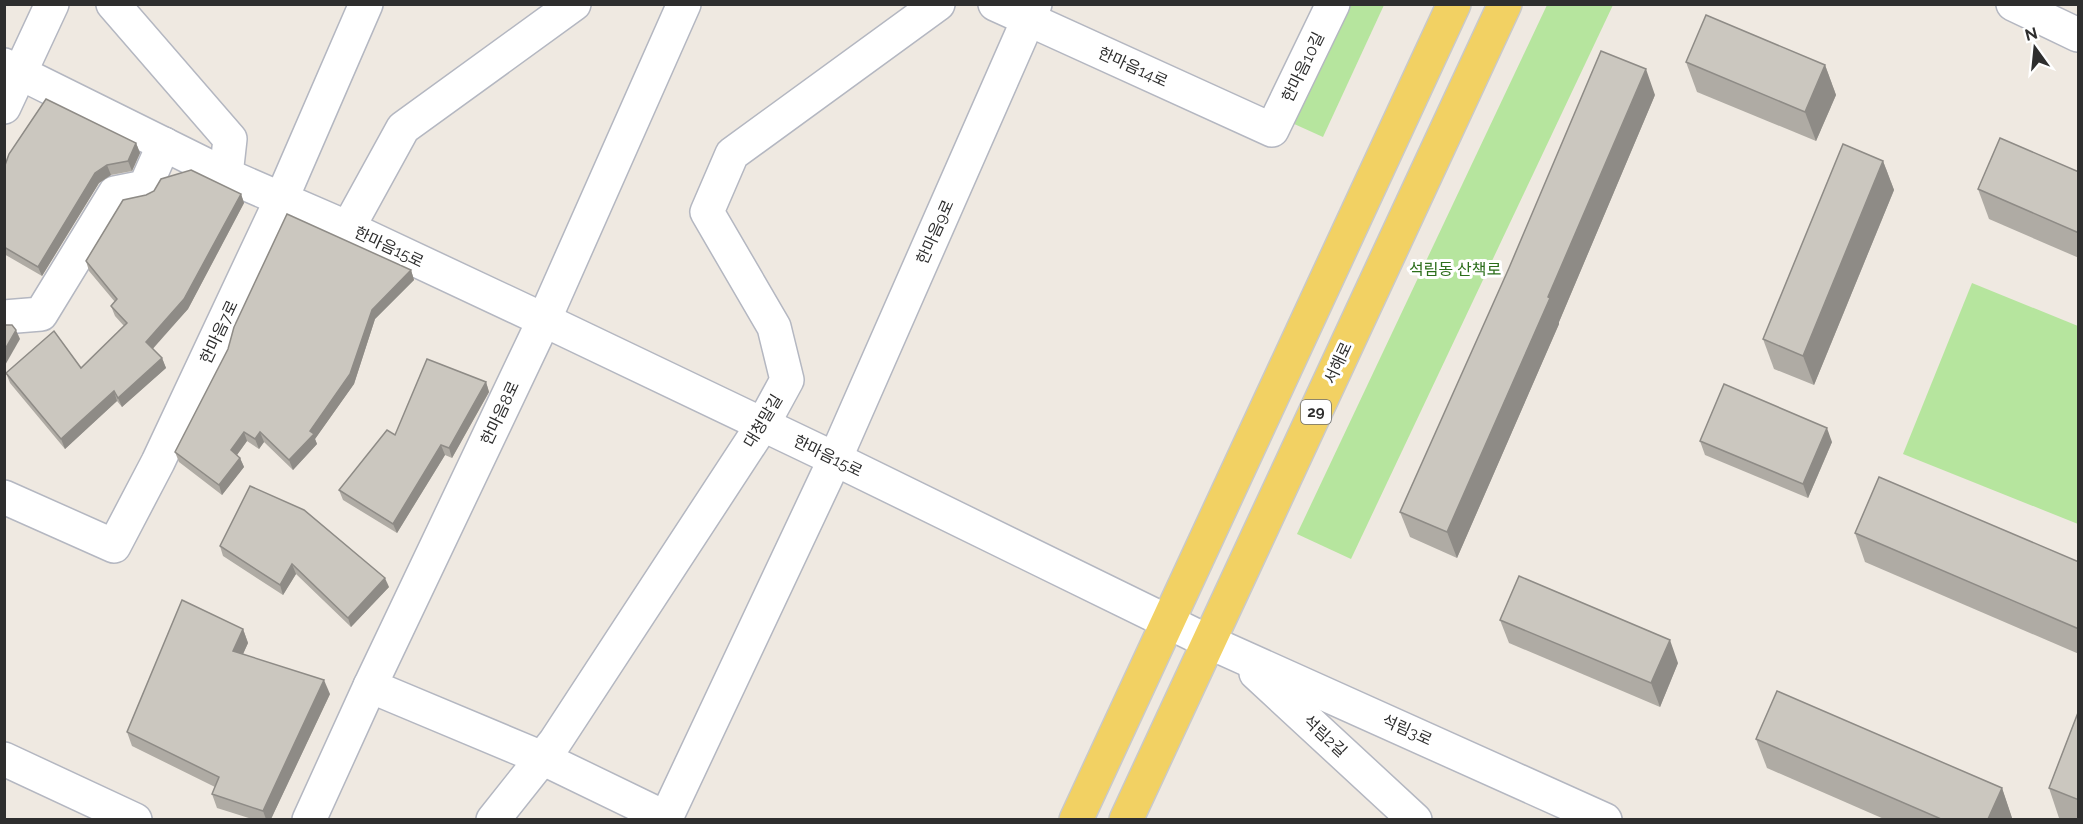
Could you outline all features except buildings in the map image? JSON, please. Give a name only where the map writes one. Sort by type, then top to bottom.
[{"type":"main road","points":[[1076,819],[1454,4]]},
{"type":"main road","name":"서해로","points":[[1126,819],[1222,647],[1505,4]]},
{"type":"street","points":[[4,107],[13,68],[52,4]]},
{"type":"street","points":[[113,4],[230,139],[226,175]]},
{"type":"street","name":"한마음7로","points":[[4,497],[114,546],[158,462],[281,200],[366,4]]},
{"type":"street","name":"한마음15로","points":[[348,228],[403,128],[574,4]]},
{"type":"street","name":"한마음8로","points":[[309,819],[544,320],[684,4]]},
{"type":"street","name":"대청말길","points":[[493,819],[561,732],[763,424],[787,380],[774,327],[707,212],[732,154],[938,4]]},
{"type":"street","name":"한마음14로","points":[[995,4],[1032,12],[1272,130]]},
{"type":"street","name":"한마음10길","points":[[1272,130],[1333,4]]},
{"type":"street","points":[[2013,4],[2079,34]]},
{"type":"street","name":"한마음9로","points":[[542,758],[666,818],[835,459],[1032,12]]},
{"type":"street","name":"한마음15로","points":[[13,68],[226,175],[348,228],[544,320],[1222,647]]},
{"type":"street","points":[[4,317],[41,314],[115,193],[145,187],[164,144]]},
{"type":"street","name":"석림2길","points":[[1222,647],[1415,819]]},
{"type":"street","name":"석림3로","points":[[1222,647],[1605,819]]},
{"type":"street","points":[[370,686],[542,758]]},
{"type":"street","points":[[4,759],[135,819]]},
{"type":"green space","points":[[1346,5],[1384,5],[1323,137],[1292,123]]},
{"type":"green space","name":"석림동 산책로","points":[[1547,5],[1613,5],[1351,559],[1297,534]]},
{"type":"green space","points":[[1972,283],[2078,326],[2078,524],[1903,454]]}]
